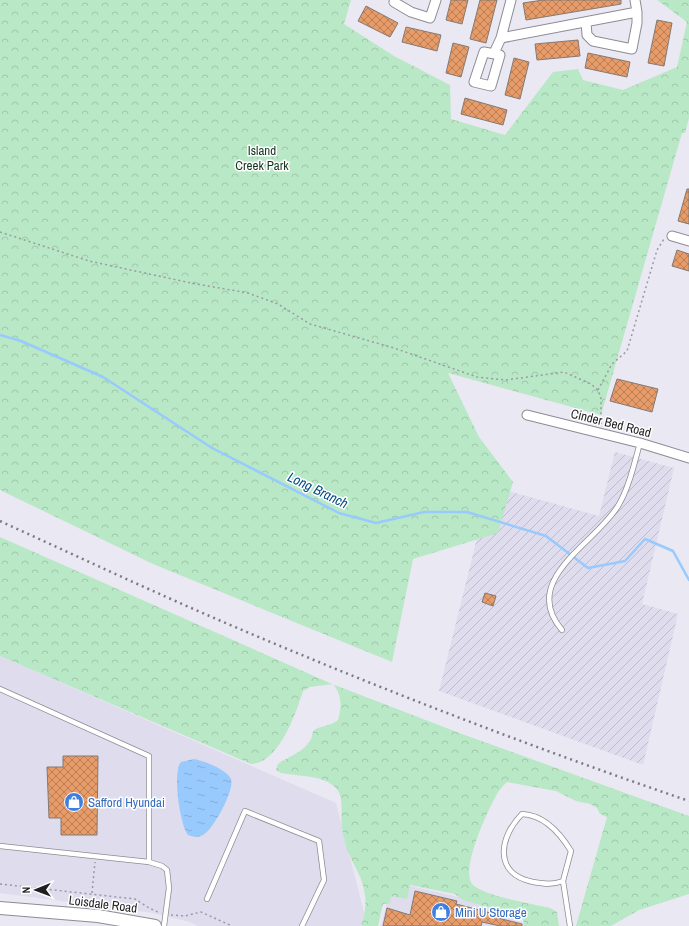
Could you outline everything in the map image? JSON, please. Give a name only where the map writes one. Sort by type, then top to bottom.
[{"type":"main road","name":"Loisdale Road","points":[[0,908],[98,916],[155,926]]},
{"type":"street","points":[[395,0],[394,2],[411,12],[430,18],[436,0]]},
{"type":"street","points":[[494,52],[501,38],[511,0]]},
{"type":"street","points":[[586,22],[587,35],[593,41],[632,49],[637,23],[635,0]]},
{"type":"street","points":[[501,38],[637,12]]},
{"type":"street","points":[[672,236],[689,241]]},
{"type":"street","name":"Cinder Bed Road","points":[[527,415],[602,435],[640,443],[689,458]]},
{"type":"lane","points":[[562,630],[555,621],[550,607],[549,596],[555,576],[570,557],[599,530],[618,506],[640,443]]},
{"type":"lane","points":[[0,689],[149,756],[149,862]]},
{"type":"lane","points":[[207,899],[245,811],[319,841],[324,880],[302,926]]},
{"type":"lane","points":[[563,881],[552,885],[528,881],[515,875],[504,863],[503,850],[506,837],[513,823],[522,814],[533,814],[548,824],[563,838],[571,851],[563,881],[570,926]]},
{"type":"lane","points":[[0,846],[149,862],[165,867],[169,874],[169,888],[164,926]]},
{"type":"path","points":[[0,232],[89,261],[191,283],[248,293],[278,304],[310,324],[394,348],[478,377],[506,380],[564,372],[591,384],[598,390],[601,398],[602,435]]},
{"type":"path","points":[[598,390],[612,364],[627,351],[657,250],[663,240],[672,236]]},
{"type":"path","points":[[92,893],[96,856]]},
{"type":"path","points":[[0,884],[136,899],[149,908],[166,914],[185,916],[201,912],[232,926]]},
{"type":"shaded area","points":[[615,452],[674,468],[642,604],[678,614],[643,765],[439,691],[490,486],[599,516]]},
{"type":"shaded area","name":"Safford Hyundai","points":[[0,656],[336,803],[365,916],[361,926],[198,926],[190,922],[153,913],[0,893]]},
{"type":"shaded area","name":"Mini U Storage","points":[[392,882],[463,898],[531,926],[381,926]]},
{"type":"green space","name":"Island Creek Park","points":[[0,0],[351,0],[344,24],[394,56],[450,85],[451,119],[505,135],[553,72],[578,69],[583,80],[623,90],[677,67],[687,22],[657,0],[689,0],[689,118],[685,133],[682,133],[601,415],[448,373],[479,437],[513,482],[498,533],[413,559],[392,662],[153,564],[0,490]]},
{"type":"green space","points":[[0,537],[332,684],[310,687],[303,691],[291,724],[278,746],[270,755],[261,761],[251,764],[0,656]]},
{"type":"green space","points":[[333,685],[462,734],[689,816],[689,894],[639,910],[611,926],[576,926],[607,817],[600,814],[597,808],[590,804],[576,801],[556,791],[507,782],[497,794],[481,828],[469,868],[470,878],[473,885],[488,893],[550,908],[557,912],[559,926],[524,926],[523,919],[495,913],[491,908],[463,900],[455,894],[410,885],[407,899],[391,896],[390,903],[383,904],[378,926],[361,926],[364,917],[365,895],[362,881],[349,853],[342,831],[341,802],[339,792],[331,784],[318,778],[281,773],[276,770],[278,764],[305,747],[312,737],[313,731],[332,724],[338,720],[340,697]]},
{"type":"water","points":[[194,759],[220,769],[231,779],[230,792],[217,818],[207,832],[197,837],[188,835],[185,829],[182,821],[177,787],[178,768],[181,762]]},
{"type":"building","points":[[451,0],[468,0],[462,24],[446,20]]},
{"type":"building","points":[[480,0],[497,0],[486,43],[470,39]]},
{"type":"building","points":[[543,0],[621,0],[621,4],[526,20],[523,3]]},
{"type":"building","points":[[366,6],[398,23],[390,37],[358,21]]},
{"type":"building","points":[[657,20],[672,23],[664,66],[648,63]]},
{"type":"building","points":[[406,27],[441,35],[437,51],[402,42]]},
{"type":"building","points":[[578,40],[580,56],[537,60],[535,44]]},
{"type":"building","points":[[453,43],[469,47],[461,77],[446,73]]},
{"type":"building","points":[[588,53],[630,62],[627,77],[585,68]]},
{"type":"building","points":[[514,58],[529,62],[520,99],[505,95]]},
{"type":"building","points":[[465,98],[507,110],[503,125],[461,114]]},
{"type":"building","points":[[687,189],[689,189],[689,224],[678,221]]},
{"type":"building","points":[[677,250],[689,254],[689,271],[672,266]]},
{"type":"building","points":[[617,379],[658,389],[652,412],[610,401]]},
{"type":"building","points":[[485,593],[496,596],[493,606],[482,602]]},
{"type":"building","name":"Safford Hyundai","points":[[63,756],[98,756],[97,835],[61,835],[61,818],[49,818],[47,767],[63,767]]},
{"type":"building","name":"Mini U Storage","points":[[415,891],[457,901],[456,904],[491,913],[490,916],[522,924],[522,926],[500,926],[482,922],[481,926],[383,926],[387,908],[410,915]]},
{"type":"waterway","name":"Long Branch","points":[[0,335],[21,341],[103,377],[212,448],[339,513],[376,523],[424,512],[467,512],[546,536],[588,568],[625,561],[645,539],[673,551],[689,580]]},
{"type":"railway","points":[[0,521],[193,609],[395,693],[512,738],[689,801]]},
{"type":"place","name":"Safford Hyundai","points":[[74,802]]},
{"type":"place","name":"Mini U Storage","points":[[441,912]]}]
